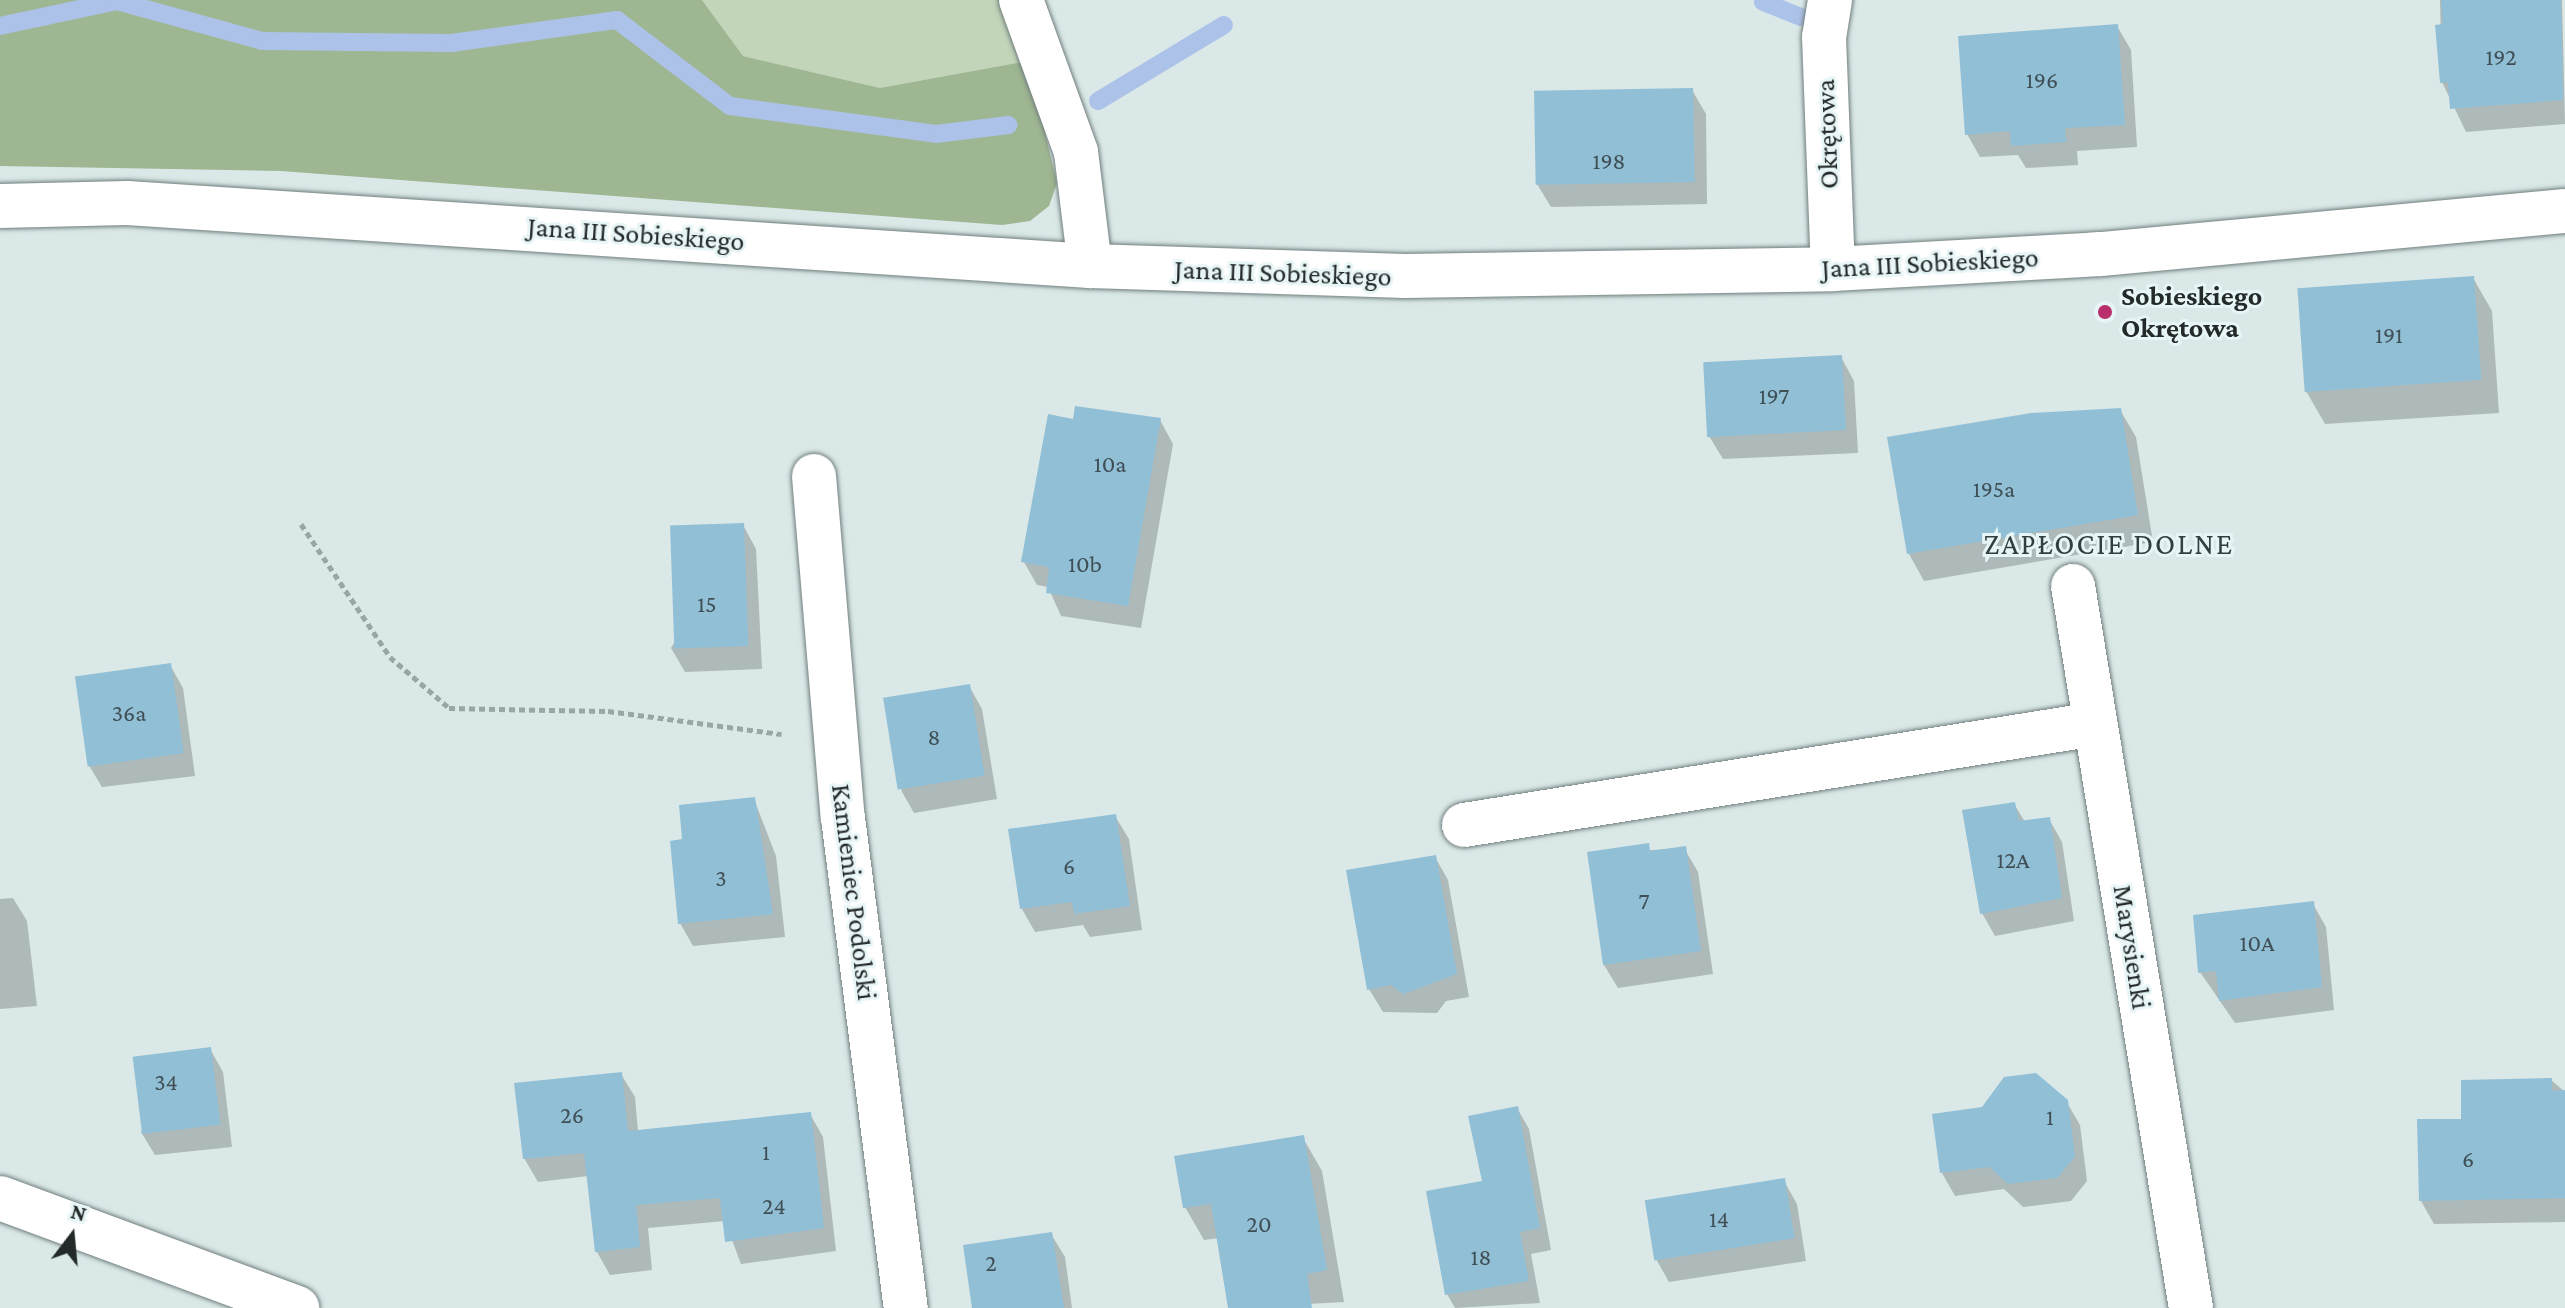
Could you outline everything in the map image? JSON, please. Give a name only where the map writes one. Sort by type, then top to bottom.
[{"type":"street","points":[[1021,0],[1076,152],[1090,266]]},
{"type":"street","name":"Okrętowa","points":[[1830,0],[1824,37],[1833,269]]},
{"type":"street","name":"Jana III Sobieskiego","points":[[0,206],[143,204],[1090,266],[1405,276],[1833,269],[2133,251],[2565,211]]},
{"type":"street","name":"Kamieniec Podolski","points":[[814,476],[836,740],[906,1308]]},
{"type":"street","name":"Marysienki","points":[[2073,586],[2191,1308]]},
{"type":"street","points":[[1464,825],[2095,724]]},
{"type":"street","points":[[0,1198],[234,1296],[297,1308]]},
{"type":"path","points":[[301,524],[390,657],[449,708],[608,711],[836,740]]},
{"type":"green space","points":[[0,0],[702,0],[743,56],[880,88],[1028,61],[1057,183],[1049,206],[1030,221],[1002,225],[281,171],[0,166]]},
{"type":"green space","points":[[702,0],[1007,0],[1028,61],[880,88],[743,56]]},
{"type":"building","points":[[2441,0],[2561,0],[2563,100],[2450,109],[2448,82],[2440,83],[2435,25],[2443,24]]},
{"type":"building","points":[[2118,24],[2125,125],[2065,128],[2066,142],[2011,146],[2010,131],[1965,135],[1958,36]]},
{"type":"building","points":[[1693,88],[1695,182],[1536,185],[1534,91]]},
{"type":"building","points":[[2474,276],[2481,380],[2305,392],[2297,288]]},
{"type":"building","points":[[1842,355],[1846,430],[1707,437],[1703,362]]},
{"type":"building","points":[[1075,406],[1161,418],[1128,606],[1046,593],[1049,567],[1021,562],[1048,414],[1073,419]]},
{"type":"building","points":[[2121,408],[2138,515],[1907,554],[1887,437],[2031,413]]},
{"type":"building","points":[[744,523],[748,646],[674,649],[670,526]]},
{"type":"building","points":[[171,663],[184,753],[88,767],[75,676]]},
{"type":"building","points":[[970,684],[985,776],[898,790],[883,698]]},
{"type":"building","points":[[755,797],[773,914],[678,924],[670,841],[682,839],[679,805]]},
{"type":"building","points":[[2015,802],[2019,821],[2050,817],[2062,898],[1980,914],[1962,810]]},
{"type":"building","points":[[1116,814],[1130,906],[1074,914],[1072,902],[1020,909],[1008,829]]},
{"type":"building","points":[[1649,843],[1650,851],[1686,846],[1701,951],[1603,965],[1587,852]]},
{"type":"building","points":[[1436,855],[1457,974],[1403,994],[1391,985],[1367,990],[1346,870]]},
{"type":"building","points":[[2314,901],[2322,987],[2219,1001],[2216,971],[2198,973],[2193,915]]},
{"type":"building","points":[[211,1047],[221,1124],[142,1134],[133,1057]]},
{"type":"building","points":[[622,1072],[628,1131],[811,1112],[824,1228],[725,1242],[720,1198],[636,1205],[640,1247],[595,1252],[584,1153],[523,1159],[514,1083]]},
{"type":"building","points":[[2036,1073],[2068,1100],[2075,1157],[2057,1178],[2008,1184],[1989,1167],[1940,1173],[1932,1114],[1982,1107],[2004,1077]]},
{"type":"building","points":[[2552,1078],[2552,1091],[2565,1090],[2565,1198],[2419,1201],[2417,1119],[2461,1119],[2461,1080]]},
{"type":"building","points":[[1518,1106],[1540,1228],[1520,1232],[1529,1281],[1445,1295],[1426,1191],[1482,1181],[1468,1116]]},
{"type":"building","points":[[1304,1135],[1327,1270],[1307,1274],[1312,1308],[1228,1308],[1211,1204],[1183,1208],[1174,1156]]},
{"type":"building","points":[[1785,1178],[1795,1238],[1654,1260],[1645,1200]]},
{"type":"building","points":[[1052,1232],[1064,1308],[972,1308],[963,1245]]},
{"type":"waterway","points":[[0,26],[117,1],[262,41],[451,43],[617,20],[730,106],[936,134],[1008,125]]},
{"type":"waterway","points":[[1763,2],[1801,17]]},
{"type":"waterway","points":[[1098,101],[1224,25]]},
{"type":"place","name":"Sobieskiego Okrętowa","points":[[2105,312]]},
{"type":"district","name":"ZAPŁOCIE DOLNE","points":[[2109,544]]}]
